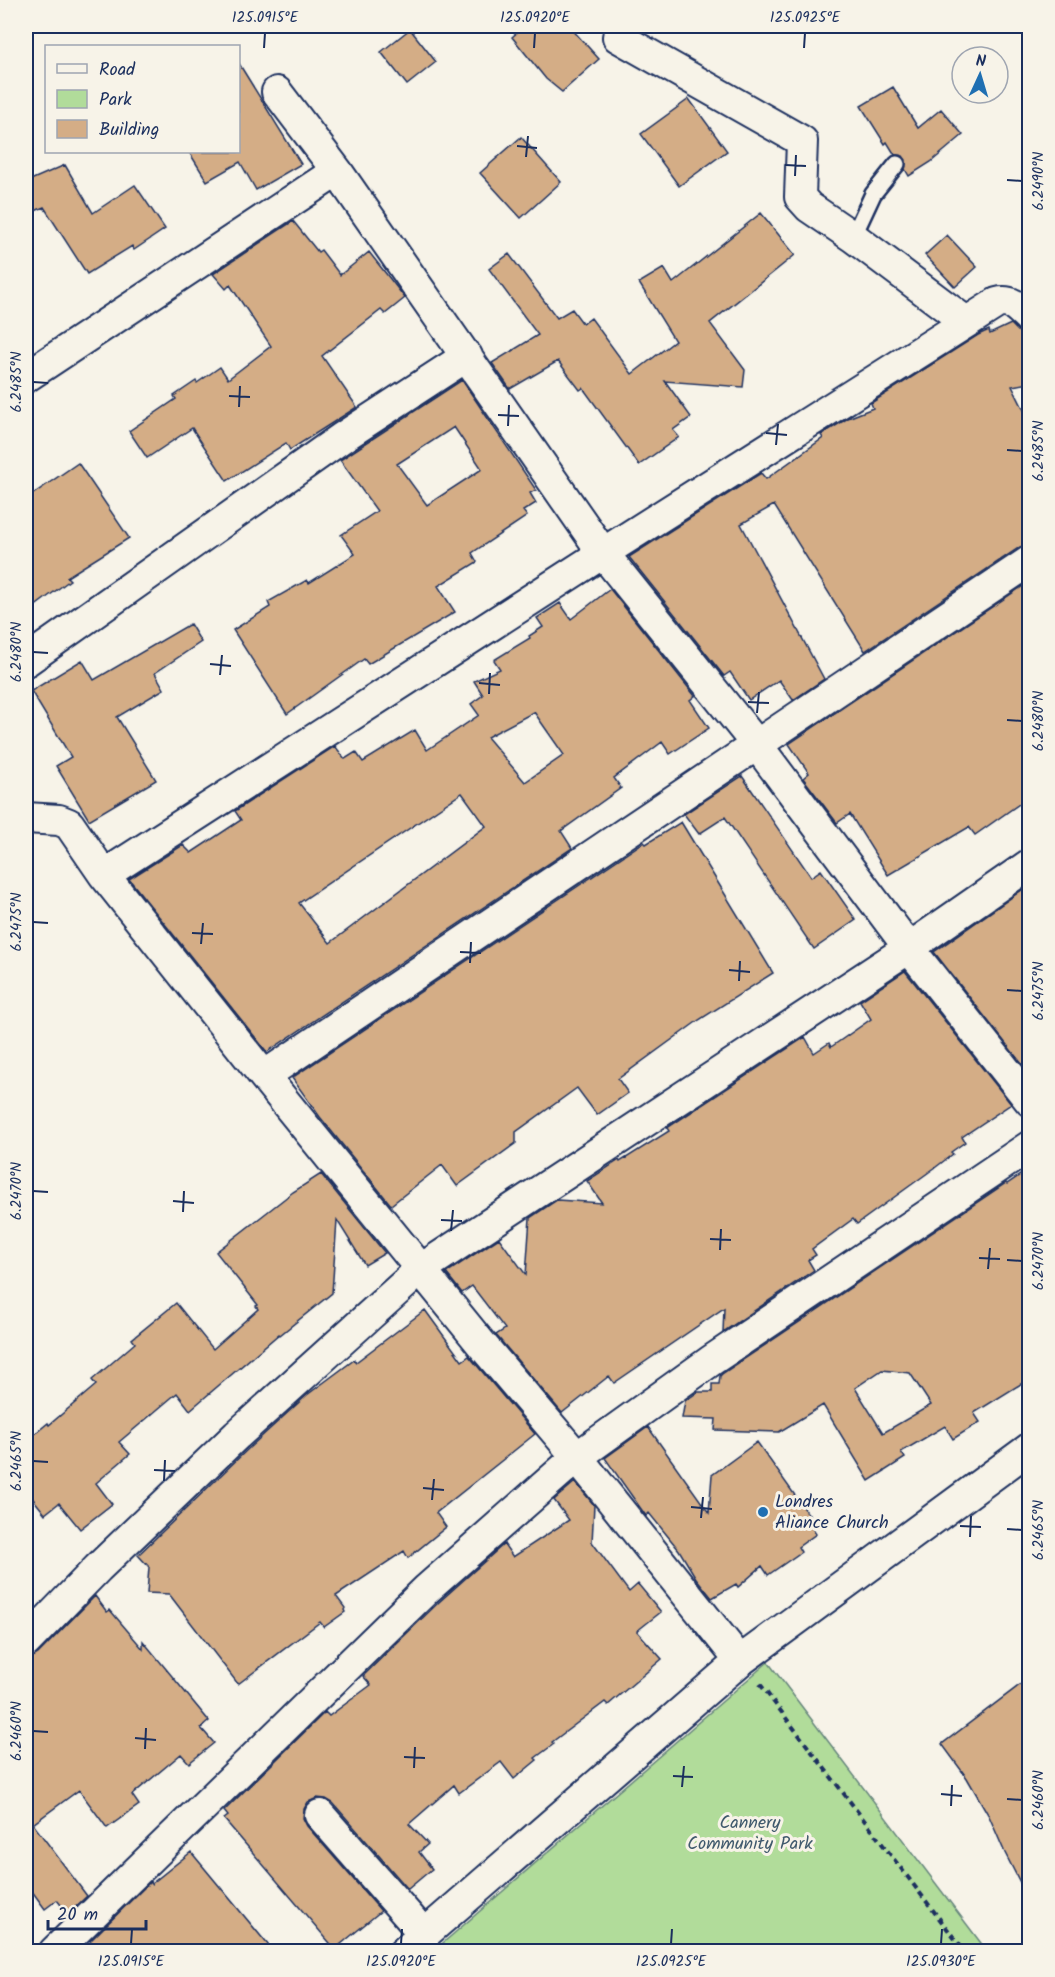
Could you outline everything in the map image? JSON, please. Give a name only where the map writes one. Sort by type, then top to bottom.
[{"type":"street","points":[[618,37],[802,141],[800,197],[809,207],[966,322]]},
{"type":"street","points":[[277,92],[337,171],[603,552],[757,745],[909,948],[1029,1101]]},
{"type":"street","points":[[26,377],[337,171]]},
{"type":"street","points":[[104,875],[603,552],[997,303],[1003,301],[1013,303],[1029,319]]},
{"type":"street","points":[[26,661],[343,437],[467,356]]},
{"type":"street","points":[[264,1076],[1029,561]]},
{"type":"street","points":[[26,818],[59,820],[69,824],[104,875],[264,1076],[577,1457],[740,1661]]},
{"type":"street","points":[[26,1642],[98,1568],[237,1435],[421,1269],[909,948],[1029,864]]},
{"type":"street","points":[[54,1952],[427,1589],[577,1457],[712,1360],[1029,1146]]},
{"type":"street","points":[[320,1815],[412,1946],[740,1661],[1029,1448]]},
{"type":"lane","points":[[853,237],[873,194],[897,164]]},
{"type":"path","points":[[740,1661],[965,1952]]},
{"type":"green space","name":"Cannery Community Park","points":[[768,1662],[987,1951],[434,1951],[436,1949]]},
{"type":"building","points":[[525,26],[569,26],[599,59],[562,92],[546,79],[512,37]]},
{"type":"building","points":[[410,29],[436,62],[407,85],[381,52]]},
{"type":"building","points":[[240,65],[301,164],[256,190],[240,162],[207,181],[190,153],[240,153]]},
{"type":"building","points":[[893,87],[918,128],[941,109],[963,135],[931,162],[909,176],[905,169],[906,160],[903,156],[895,155],[887,142],[885,144],[861,106]]},
{"type":"building","points":[[689,99],[727,151],[679,186],[641,134]]},
{"type":"building","points":[[521,137],[561,182],[521,218],[480,173]]},
{"type":"building","points":[[65,165],[93,213],[135,185],[165,229],[134,250],[132,246],[87,274],[44,207],[26,215],[26,182]]},
{"type":"building","points":[[761,213],[795,255],[710,323],[745,370],[743,387],[665,381],[691,417],[673,430],[679,437],[639,465],[583,388],[580,390],[558,361],[510,389],[492,363],[538,335],[489,269],[509,254],[557,318],[572,309],[583,324],[591,318],[632,374],[675,341],[639,283],[664,268],[673,283]]},
{"type":"building","points":[[293,221],[318,252],[321,250],[340,275],[369,252],[405,298],[385,314],[381,310],[322,356],[357,407],[290,450],[286,443],[227,481],[192,428],[147,458],[129,431],[176,399],[174,396],[196,381],[197,383],[220,367],[228,379],[271,346],[230,285],[226,289],[213,274]]},
{"type":"building","points":[[947,235],[977,267],[955,287],[925,255]]},
{"type":"building","points":[[1011,324],[1019,332],[1029,336],[1029,383],[1012,386],[1029,420],[1029,544],[1020,547],[865,651],[774,505],[741,524],[824,679],[793,700],[779,680],[749,700],[730,672],[724,676],[629,557],[761,473],[766,479],[823,438],[821,435],[848,418],[873,408],[871,403],[978,335],[989,330],[990,334]]},
{"type":"building","points":[[462,380],[536,490],[530,493],[536,503],[523,511],[527,516],[472,553],[477,562],[438,586],[455,612],[368,664],[364,659],[287,714],[233,630],[270,607],[268,602],[307,580],[309,583],[355,554],[341,535],[377,511],[340,460]],"holes":[[[454,427],[482,469],[427,505],[397,464]]]},
{"type":"building","points":[[78,463],[129,538],[67,577],[70,580],[26,613],[26,499]]},
{"type":"building","points":[[1029,582],[1029,797],[975,835],[969,827],[888,875],[850,814],[837,823],[803,778],[809,773],[789,744]]},
{"type":"building","points":[[610,589],[695,696],[690,700],[709,728],[670,754],[662,742],[614,778],[621,788],[561,831],[572,848],[267,1052],[129,879],[183,845],[191,853],[241,820],[235,811],[335,746],[345,759],[356,752],[363,762],[415,730],[427,750],[479,715],[471,704],[483,695],[474,681],[500,669],[494,660],[530,638],[529,636],[543,627],[537,618],[560,603],[571,619]],"holes":[[[534,712],[564,755],[525,782],[487,737]],[[462,793],[486,826],[330,943],[299,903]]]},
{"type":"building","points":[[190,624],[201,642],[155,673],[164,689],[117,717],[156,780],[89,820],[56,766],[71,757],[31,691],[82,660],[94,680]]},
{"type":"building","points":[[742,776],[811,877],[821,870],[856,920],[814,949],[725,817],[699,834],[684,814]]},
{"type":"building","points":[[681,822],[773,973],[699,1020],[618,1079],[628,1093],[597,1115],[577,1088],[516,1132],[516,1143],[457,1186],[442,1165],[391,1205],[320,1117],[292,1078],[644,842],[646,844]]},
{"type":"building","points":[[1029,885],[1029,1073],[934,952]]},
{"type":"building","points":[[905,971],[1011,1104],[962,1137],[965,1142],[936,1167],[857,1224],[853,1219],[812,1249],[816,1255],[808,1260],[814,1270],[723,1332],[724,1308],[614,1383],[609,1376],[562,1413],[496,1335],[505,1329],[472,1286],[462,1293],[446,1273],[499,1238],[526,1275],[530,1218],[557,1200],[602,1203],[587,1181],[669,1131],[667,1128],[805,1037],[814,1053],[829,1043],[831,1047],[871,1019],[860,1001]]},
{"type":"building","points":[[1029,1169],[1029,1379],[974,1413],[980,1422],[953,1439],[945,1426],[901,1452],[905,1458],[869,1481],[823,1405],[779,1432],[715,1430],[716,1419],[682,1418],[685,1401],[698,1392],[712,1392],[712,1384],[719,1384],[722,1374]],"holes":[[[882,1370],[910,1373],[931,1405],[883,1433],[855,1388]]]},
{"type":"building","points":[[321,1174],[385,1253],[365,1265],[337,1220],[332,1293],[279,1334],[190,1410],[177,1393],[119,1442],[130,1454],[96,1483],[112,1504],[80,1529],[59,1503],[45,1514],[26,1490],[26,1441],[48,1423],[49,1425],[96,1385],[92,1380],[135,1343],[132,1339],[176,1303],[213,1349],[258,1309],[256,1306],[258,1305],[216,1252],[293,1192]]},
{"type":"building","points":[[425,1310],[462,1361],[469,1356],[535,1434],[436,1513],[446,1527],[408,1558],[404,1551],[336,1596],[345,1608],[345,1612],[324,1627],[320,1622],[238,1684],[169,1594],[147,1593],[149,1567],[138,1555],[307,1395],[354,1360],[356,1362]]},
{"type":"building","points":[[648,1427],[709,1513],[712,1475],[757,1442],[814,1522],[810,1525],[816,1534],[798,1547],[801,1552],[768,1575],[762,1566],[738,1587],[736,1584],[712,1598],[696,1578],[679,1550],[649,1513],[646,1516],[605,1458]]},
{"type":"building","points":[[575,1482],[594,1505],[592,1542],[629,1592],[638,1584],[661,1612],[637,1631],[662,1659],[608,1705],[605,1702],[552,1742],[554,1744],[535,1758],[537,1760],[514,1779],[501,1762],[459,1793],[454,1785],[409,1824],[428,1844],[419,1852],[432,1869],[408,1889],[333,1803],[317,1798],[308,1802],[303,1818],[307,1826],[381,1911],[335,1949],[224,1819],[228,1816],[224,1811],[325,1712],[329,1716],[371,1685],[363,1676],[439,1602],[504,1544],[513,1557],[569,1520],[554,1500]]},
{"type":"building","points":[[95,1596],[107,1612],[110,1610],[143,1649],[143,1641],[209,1721],[201,1728],[214,1743],[189,1763],[181,1754],[132,1795],[139,1805],[107,1828],[79,1790],[33,1824],[87,1896],[68,1914],[57,1900],[45,1909],[26,1883],[26,1659],[38,1654]]},
{"type":"building","points":[[1029,1678],[1029,1900],[989,1816],[967,1778],[942,1744]]},
{"type":"building","points":[[191,1852],[274,1952],[98,1952],[90,1941],[150,1882],[151,1884]]},
{"type":"place","name":"Londres Aliance Church","points":[[763,1512]]}]
